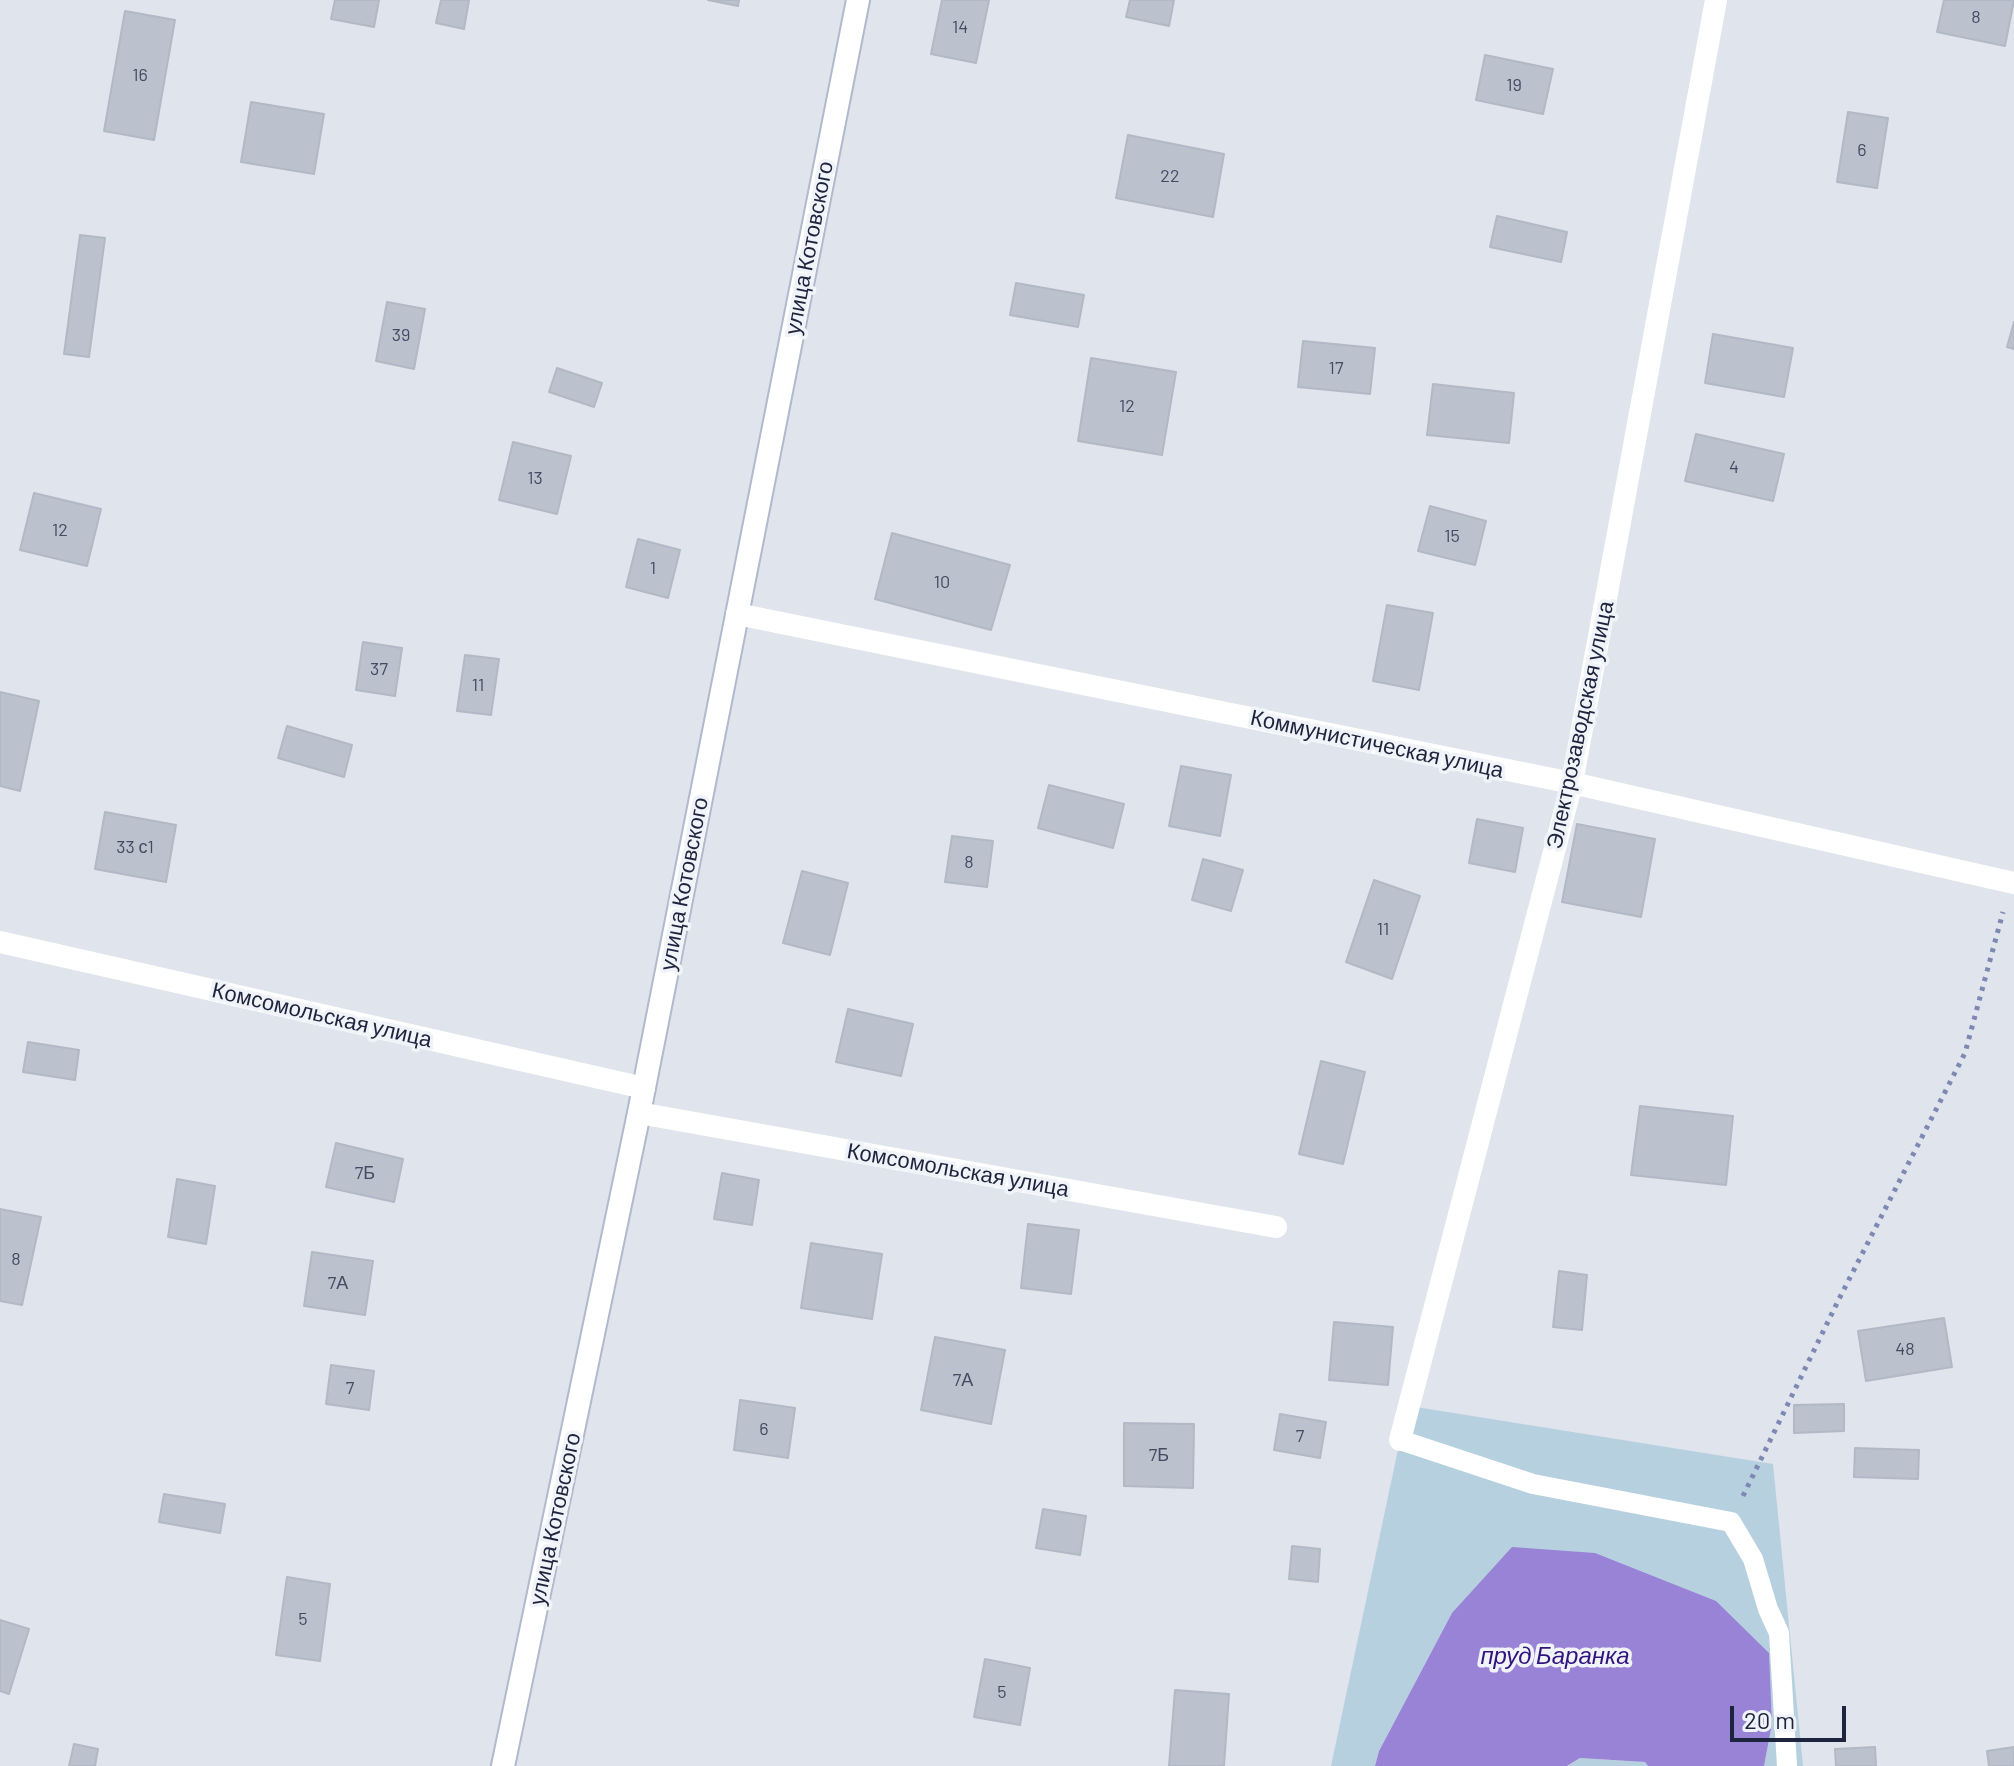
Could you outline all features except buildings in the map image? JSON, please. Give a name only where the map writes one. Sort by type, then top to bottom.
[{"type":"street","name":"улица Котовского","points":[[503,1766],[639,1113],[858,0]]},
{"type":"street","name":"Электрозаводская улица","points":[[1400,1440],[1572,783],[1716,0]]},
{"type":"street","name":"Коммунистическая улица","points":[[737,614],[1572,783],[2014,883]]},
{"type":"street","name":"Комсомольская улица","points":[[0,942],[644,1088]]},
{"type":"street","name":"Комсомольская улица","points":[[639,1113],[1276,1227]]},
{"type":"lane","points":[[1400,1440],[1533,1484],[1731,1522],[1753,1559],[1768,1609],[1779,1633],[1787,1766]]},
{"type":"path","points":[[1731,1522],[1839,1299],[1965,1053],[2004,910]]},
{"type":"shaded area","points":[[1416,1407],[1773,1464],[1803,1766],[1764,1766],[1772,1724],[1452,1613],[1379,1751],[1375,1766],[1331,1766],[1400,1440]]},
{"type":"shaded area","points":[[1580,1758],[1645,1762],[1648,1766],[1568,1766]]},
{"type":"water","name":"пруд Баранка","points":[[1512,1547],[1595,1553],[1716,1601],[1769,1653],[1772,1724],[1764,1766],[1648,1766],[1645,1762],[1580,1758],[1567,1766],[1375,1766],[1379,1751],[1452,1613]]}]
